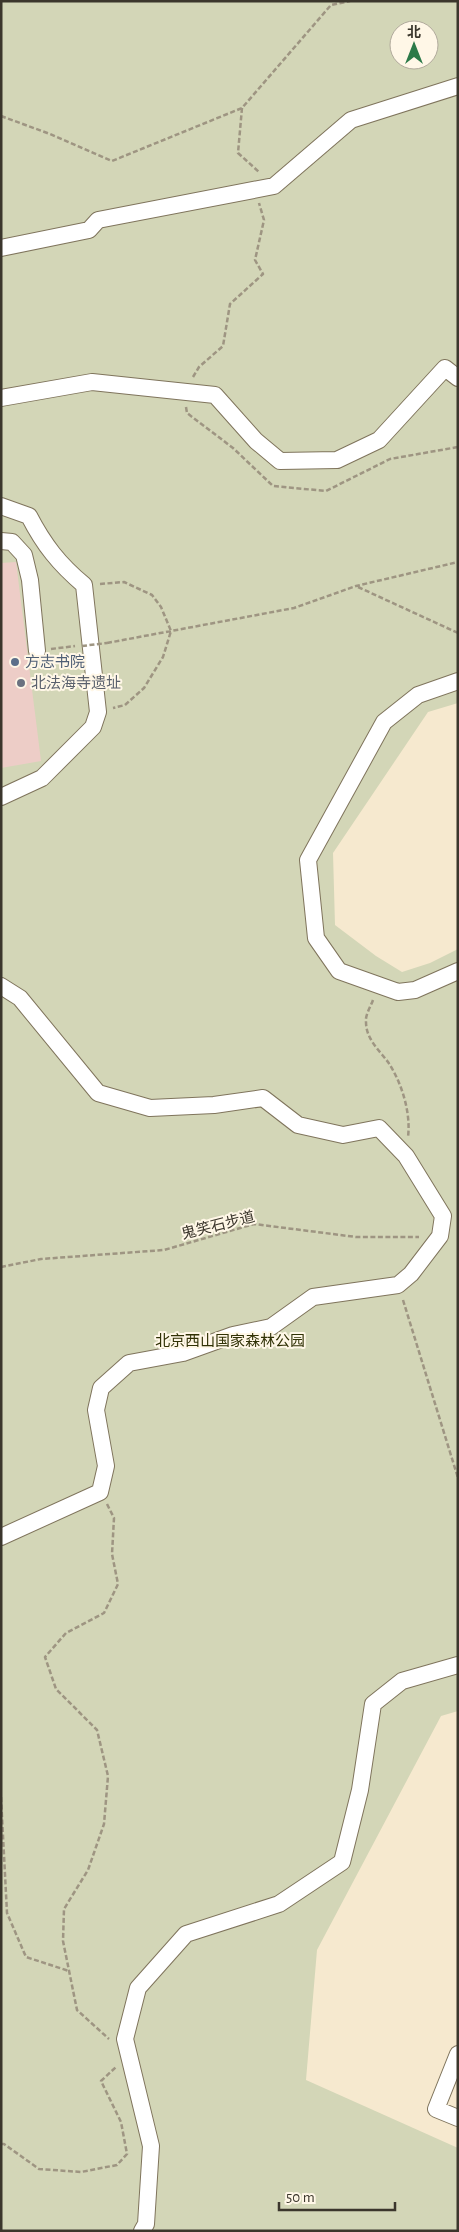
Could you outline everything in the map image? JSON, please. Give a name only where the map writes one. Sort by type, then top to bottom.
[{"type":"street","points":[[1,248],[89,230],[98,220],[274,186],[351,120],[458,86]]},
{"type":"street","points":[[1,398],[92,382],[215,395],[256,441],[280,461],[337,460],[379,440],[454,370]]},
{"type":"street","points":[[1,506],[29,516],[42,540],[62,566],[84,585],[98,712],[92,727],[42,778],[1,798]]},
{"type":"street","points":[[1,541],[12,542],[24,556],[30,580],[37,651]]},
{"type":"street","points":[[458,681],[418,695],[384,722],[308,860],[316,938],[339,971],[398,992],[414,990],[458,971]]},
{"type":"street","points":[[1,986],[20,998],[98,1093],[150,1108],[214,1105],[263,1098],[298,1125],[343,1134],[379,1128],[406,1156],[444,1216],[440,1236],[410,1274],[398,1284],[313,1298],[271,1327],[233,1335],[183,1353],[129,1363],[102,1388],[96,1410],[106,1466],[100,1492],[1,1537]]},
{"type":"street","points":[[142,2231],[146,2224],[151,2146],[125,2039],[138,1988],[186,1934],[279,1904],[342,1862],[360,1790],[373,1704],[402,1681],[458,1665]]},
{"type":"street","points":[[458,2054],[436,2109],[458,2118]]},
{"type":"path","points":[[1,116],[50,134],[112,161],[242,108],[331,4],[350,1]]},
{"type":"path","points":[[242,108],[238,154],[274,186]]},
{"type":"path","points":[[184,392],[199,367],[223,346],[230,304],[263,274],[255,260],[264,220],[256,190]]},
{"type":"path","points":[[37,651],[107,643],[294,608],[356,586],[458,562]]},
{"type":"path","points":[[84,585],[124,582],[152,595],[161,607],[171,631],[164,657],[144,688],[125,706],[98,712]]},
{"type":"path","points":[[356,586],[458,633]]},
{"type":"path","points":[[378,986],[366,1021],[373,1046],[388,1063],[403,1095],[410,1124],[406,1156]]},
{"type":"path","name":"鬼笑石步道","points":[[1,1266],[42,1259],[164,1250],[254,1224],[356,1237],[440,1236]]},
{"type":"path","points":[[398,1284],[458,1478]]},
{"type":"path","points":[[100,1492],[114,1518],[112,1554],[118,1584],[104,1613],[66,1633],[45,1657],[56,1689],[97,1730],[108,1776],[104,1824],[88,1870],[64,1909],[63,1941],[77,2010],[109,2039]]},
{"type":"path","points":[[1,1797],[7,1914],[26,1957],[69,1971]]},
{"type":"path","points":[[1,2144],[4,2144],[39,2169],[81,2172],[117,2165],[127,2154],[121,2122],[101,2080],[129,2057]]},
{"type":"green space","name":"北京西山国家森林公园","points":[[1,1],[458,1],[458,703],[428,712],[333,853],[335,925],[376,956],[402,972],[430,963],[458,949],[458,1711],[441,1716],[317,1950],[306,2080],[458,2148],[458,2231],[1,2231]]},
{"type":"building","name":"方志书院","points":[[16,562],[41,761],[1,768],[1,563]]},
{"type":"place","name":"方志书院","points":[[15,662]]},
{"type":"place","name":"北法海寺遗址","points":[[21,683]]}]
